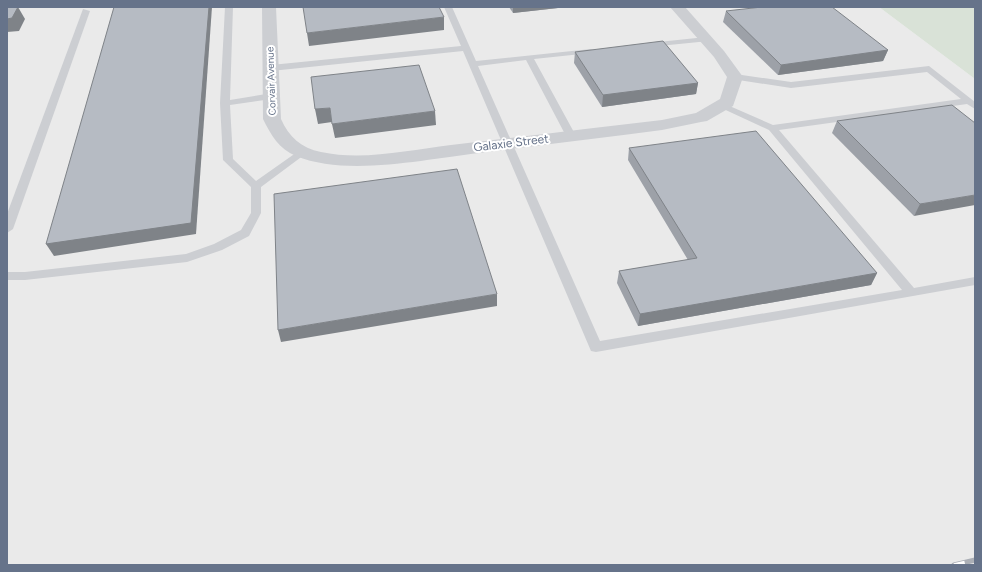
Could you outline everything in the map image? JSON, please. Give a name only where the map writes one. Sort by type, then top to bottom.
[{"type":"street","name":"Corvair Avenue","points":[[269,7],[274,126],[278,134],[298,149]]},
{"type":"street","points":[[677,7],[719,54],[735,77],[724,104]]},
{"type":"street","name":"Galaxie Street","points":[[298,149],[332,160],[357,161],[662,125],[701,117],[724,104]]},
{"type":"lane","points":[[7,276],[26,276],[187,258],[218,247],[245,233],[256,214],[256,186],[228,160],[225,103],[229,7]]},
{"type":"lane","points":[[448,7],[506,144],[596,346],[975,281]]},
{"type":"lane","points":[[7,229],[86,11]]},
{"type":"lane","points":[[637,46],[706,39]]},
{"type":"lane","points":[[271,68],[466,48]]},
{"type":"lane","points":[[472,64],[598,50]]},
{"type":"lane","points":[[529,58],[572,136]]},
{"type":"lane","points":[[735,77],[791,86],[929,69],[972,103]]},
{"type":"lane","points":[[225,103],[272,96]]},
{"type":"lane","points":[[772,128],[972,103]]},
{"type":"lane","points":[[724,104],[772,128],[911,293]]},
{"type":"lane","points":[[256,186],[298,149]]},
{"type":"shaded area","points":[[7,7],[879,7],[975,79],[975,565],[7,565]]},
{"type":"shaded area","points":[[879,7],[975,7],[975,79]]},
{"type":"building","points":[[7,7],[18,7],[12,18],[7,19]]},
{"type":"building","points":[[114,7],[209,7],[191,223],[46,244]]},
{"type":"building","points":[[303,7],[439,7],[444,17],[307,33]]},
{"type":"building","points":[[762,7],[832,7],[888,50],[781,65],[726,11]]},
{"type":"building","points":[[663,41],[698,83],[603,95],[575,52]]},
{"type":"building","points":[[419,65],[435,111],[332,124],[330,108],[315,109],[311,77]]},
{"type":"building","points":[[952,105],[975,123],[975,195],[920,204],[837,121]]},
{"type":"building","points":[[756,131],[877,273],[640,314],[619,271],[697,258],[629,148]]},
{"type":"building","points":[[457,169],[497,294],[278,330],[274,194]]},
{"type":"railway","points":[[954,565],[975,560]]}]
